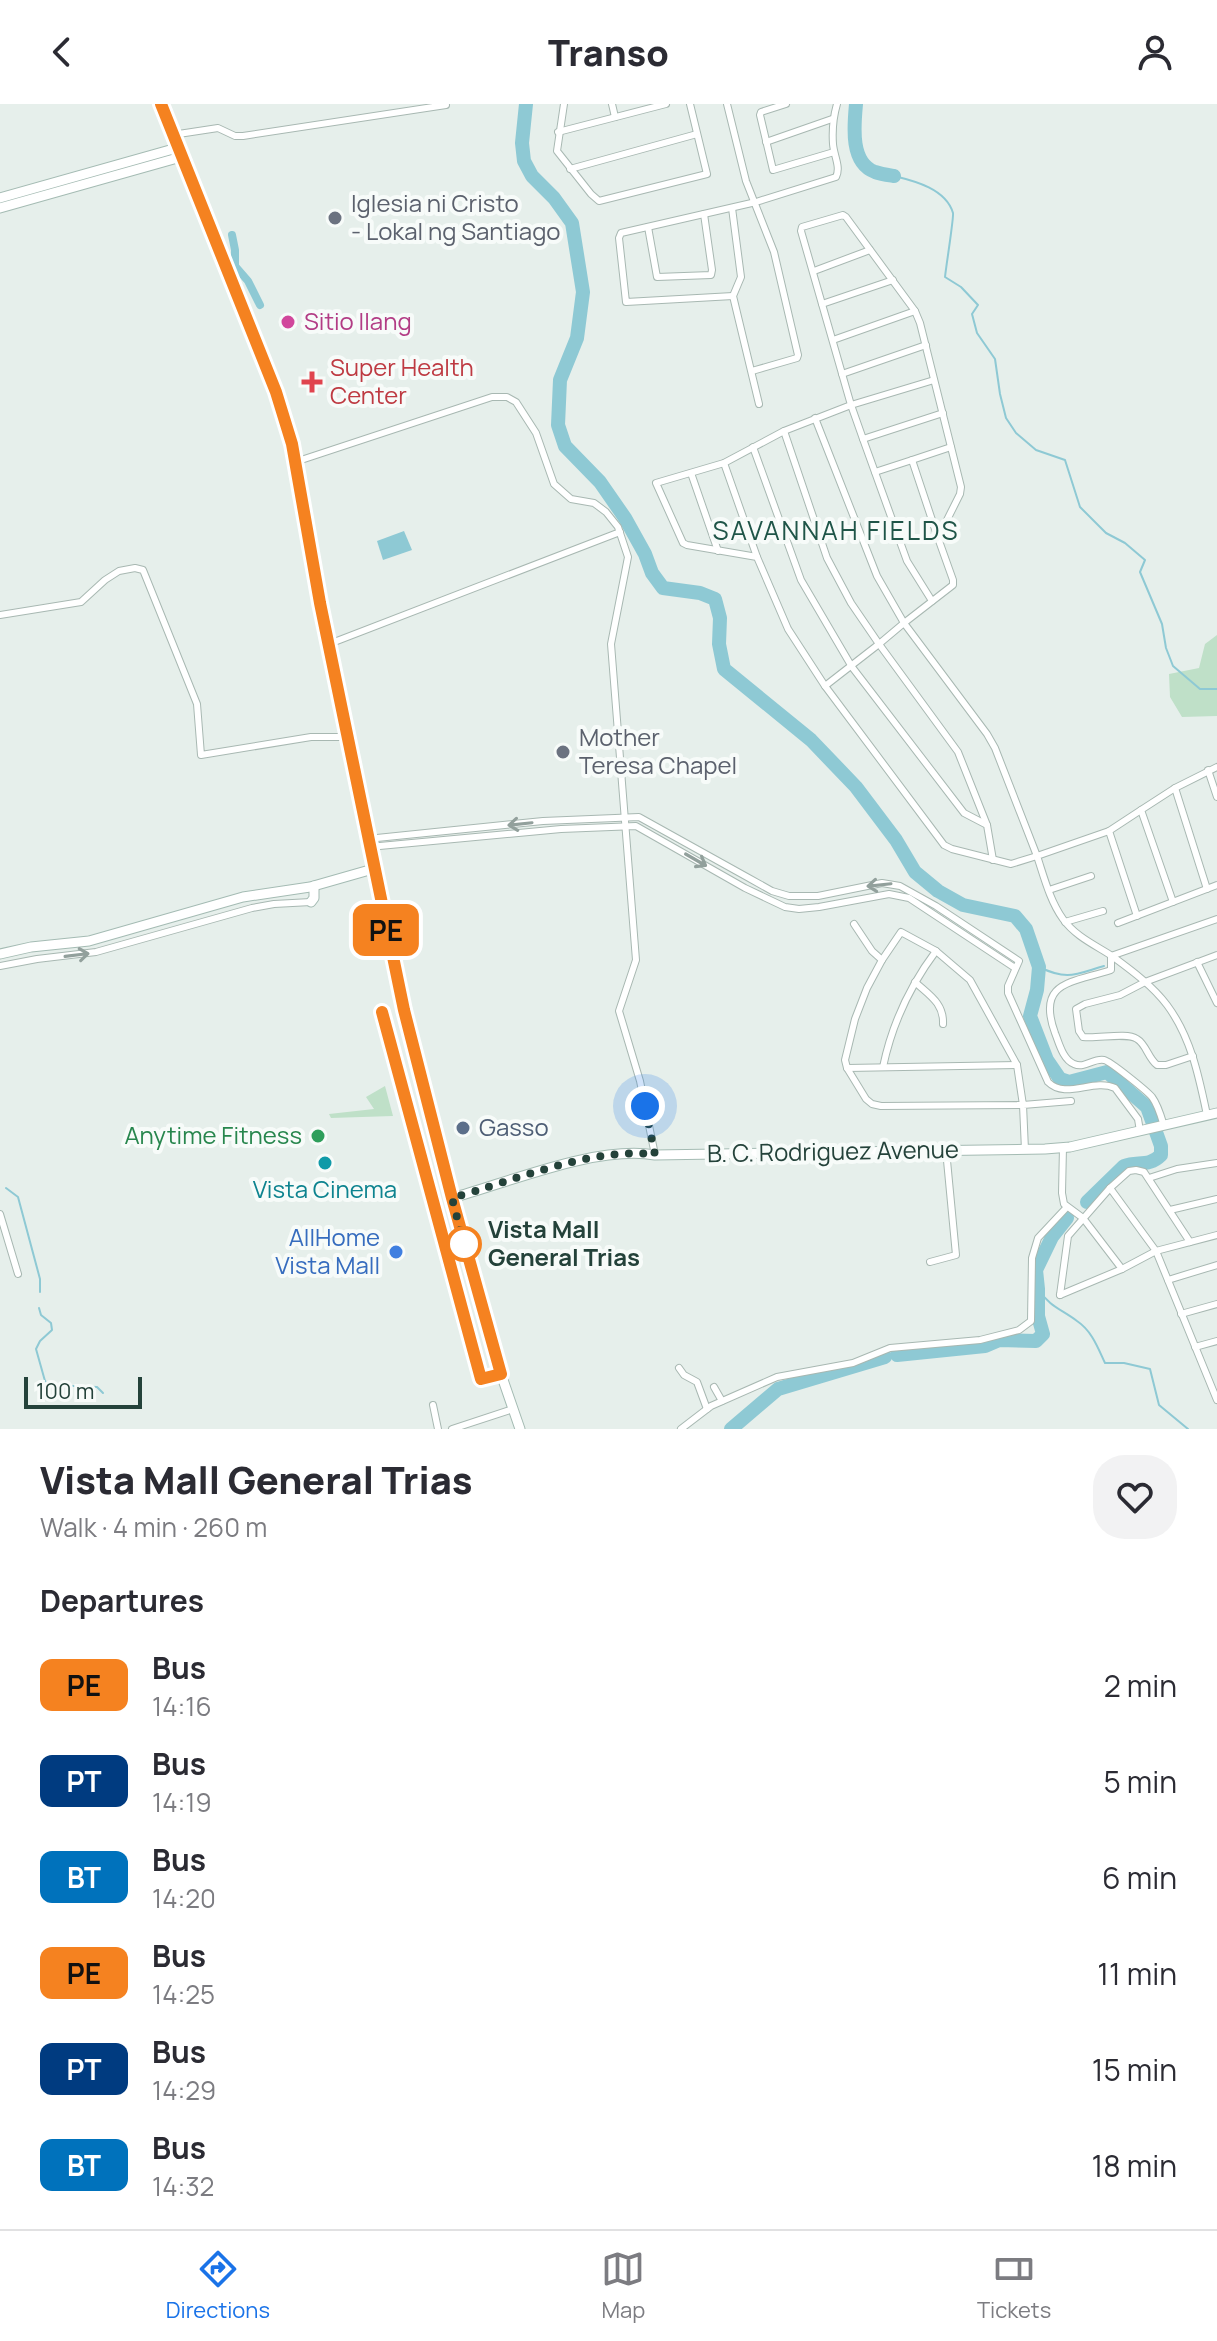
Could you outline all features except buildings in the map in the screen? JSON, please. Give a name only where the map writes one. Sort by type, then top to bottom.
[{"type":"street","points":[[161,104],[288,428],[373,869],[409,1033],[501,1374],[520,1429]]},
{"type":"street","points":[[564,104],[557,151],[599,201],[707,174],[690,104]]},
{"type":"street","points":[[612,104],[615,117]]},
{"type":"street","points":[[558,132],[666,104]]},
{"type":"street","points":[[727,104],[746,181],[774,252],[798,355],[797,358],[752,371]]},
{"type":"street","points":[[786,104],[760,115],[773,170],[834,152]]},
{"type":"street","points":[[733,296],[626,302],[621,233],[756,202],[836,177],[839,171],[834,152],[832,119],[837,104]]},
{"type":"street","points":[[172,135],[218,128],[235,136],[243,136],[446,105]]},
{"type":"street","points":[[766,142],[832,119]]},
{"type":"street","points":[[570,169],[697,134]]},
{"type":"street","points":[[0,198],[179,153]]},
{"type":"street","points":[[0,208],[179,153]]},
{"type":"street","points":[[732,208],[741,277],[733,296],[759,404]]},
{"type":"street","points":[[648,227],[657,277],[711,275],[704,214]]},
{"type":"street","points":[[932,601],[907,561],[851,405],[802,227],[843,215],[846,217],[915,311],[961,487],[938,538]]},
{"type":"street","points":[[814,271],[870,250]]},
{"type":"street","points":[[822,304],[893,280]]},
{"type":"street","points":[[833,340],[915,311]]},
{"type":"street","points":[[842,374],[926,345]]},
{"type":"street","points":[[757,557],[683,543],[656,483],[724,463],[815,418],[934,380]]},
{"type":"street","points":[[295,462],[492,397],[507,397],[516,402],[536,433],[554,484],[571,499],[594,503],[606,512],[620,532],[628,557],[611,644],[636,960],[619,1011],[640,1081],[655,1155]]},
{"type":"street","points":[[863,439],[943,413]]},
{"type":"street","points":[[815,418],[877,576],[904,623],[995,748],[1055,905],[1075,932],[1145,982],[1166,1003],[1193,1056],[1212,1114]]},
{"type":"street","points":[[784,431],[827,558],[851,603],[958,752],[987,825],[993,860]]},
{"type":"street","points":[[753,447],[801,580],[852,667],[964,813],[987,825]]},
{"type":"street","points":[[875,472],[951,447]]},
{"type":"street","points":[[825,686],[953,585],[912,460]]},
{"type":"street","points":[[724,463],[757,557],[788,629],[825,686],[944,845],[1011,864],[1109,831],[1175,788],[1217,767]]},
{"type":"street","points":[[691,473],[718,551]]},
{"type":"street","points":[[329,644],[620,532]]},
{"type":"street","points":[[0,615],[81,602],[119,571],[143,570],[197,704],[201,755],[311,737],[348,737]]},
{"type":"street","points":[[1208,770],[1217,797]]},
{"type":"street","points":[[1175,788],[1207,889]]},
{"type":"street","points":[[1141,810],[1173,902]]},
{"type":"street","points":[[368,843],[543,821],[639,817],[772,891],[789,896],[818,896],[882,883],[900,886],[936,906],[1017,965]]},
{"type":"street","points":[[368,843],[636,826],[745,888],[785,907],[819,907],[889,894],[909,898],[1017,965]]},
{"type":"street","points":[[1109,831],[1137,916]]},
{"type":"street","points":[[0,954],[31,947],[89,941],[243,897],[314,886],[373,869]]},
{"type":"street","points":[[1049,890],[1091,876]]},
{"type":"street","points":[[1118,923],[1217,885]]},
{"type":"street","points":[[0,966],[96,952],[263,905],[311,902],[314,886]]},
{"type":"street","points":[[1065,922],[1103,911]]},
{"type":"street","points":[[1111,956],[1217,919]]},
{"type":"street","points":[[854,924],[882,960]]},
{"type":"street","points":[[1025,1150],[1023,1105],[1017,1065],[970,980],[936,951],[901,932],[867,988],[845,1056],[847,1068],[869,1102],[876,1105],[1023,1105],[1071,1101]]},
{"type":"street","points":[[883,1067],[893,1027],[915,982],[936,951]]},
{"type":"street","points":[[1193,1056],[1157,1065],[1142,1043],[1133,1037],[1088,1038],[1081,1035],[1076,1013],[1078,1007],[1120,995],[1145,982],[1217,955]]},
{"type":"street","points":[[1111,956],[1111,970],[1054,992],[1049,1000],[1052,1025],[1068,1059],[1074,1064],[1106,1060],[1154,1099],[1162,1126]]},
{"type":"street","points":[[1197,962],[1217,1003]]},
{"type":"street","points":[[1017,965],[1008,993],[1048,1082],[1060,1090],[1099,1085],[1115,1088],[1138,1119],[1141,1131]]},
{"type":"street","points":[[915,982],[939,1004],[943,1024]]},
{"type":"street","points":[[847,1068],[1017,1065]]},
{"type":"street","name":"B. C. Rodriguez Avenue","points":[[452,1198],[578,1161],[614,1154],[1025,1150],[1063,1147],[1212,1114]]},
{"type":"street","points":[[1063,1147],[1062,1193],[1067,1207],[1083,1218],[1122,1269]]},
{"type":"street","points":[[930,1262],[956,1255],[946,1150]]},
{"type":"street","points":[[1149,1178],[1177,1169],[1217,1163]]},
{"type":"street","points":[[1190,1242],[1149,1178],[1144,1172],[1133,1170],[1110,1188],[1068,1236],[1060,1295],[1156,1251],[1217,1235]]},
{"type":"street","points":[[1110,1188],[1156,1251],[1195,1347],[1213,1382],[1217,1400]]},
{"type":"street","points":[[1170,1210],[1217,1199]]},
{"type":"street","points":[[681,1429],[707,1409],[777,1377],[853,1363],[890,1348],[980,1340],[1019,1330],[1031,1321],[1032,1258],[1038,1238],[1067,1207]]},
{"type":"street","points":[[0,1214],[18,1274]]},
{"type":"street","points":[[1207,1238],[1217,1242]]},
{"type":"street","points":[[1168,1280],[1217,1265]]},
{"type":"street","points":[[1181,1314],[1217,1304]]},
{"type":"street","points":[[1195,1347],[1217,1341]]},
{"type":"street","points":[[679,1368],[684,1375],[697,1382],[707,1409]]},
{"type":"street","points":[[714,1387],[722,1401]]},
{"type":"street","points":[[433,1405],[438,1429]]},
{"type":"street","points":[[452,1429],[513,1409]]},
{"type":"green space","points":[[1217,635],[1217,716],[1182,717],[1170,697],[1169,674],[1199,668],[1205,644]]},
{"type":"green space","points":[[385,1086],[393,1116],[331,1118],[329,1114],[374,1109],[366,1097]]},
{"type":"water","points":[[404,531],[412,550],[383,560],[377,541]]},
{"type":"waterway","points":[[526,104],[522,143],[524,161],[532,176],[554,198],[572,223],[583,292],[577,338],[560,380],[558,425],[565,446],[600,482],[625,518],[652,573],[663,588],[700,593],[715,599],[720,618],[719,644],[724,669],[811,740],[856,787],[896,840],[915,872],[938,891],[963,905],[1015,916],[1026,929],[1039,967],[1030,1016],[1047,1060],[1060,1079],[1069,1082],[1107,1072],[1147,1107],[1161,1146],[1161,1155],[1157,1159],[1124,1166],[1087,1202]]},
{"type":"waterway","points":[[856,104],[855,143],[861,161],[875,172],[894,176]]},
{"type":"waterway","points":[[894,176],[937,192],[953,213],[945,277],[961,287],[978,305],[972,314],[977,333],[995,359],[1006,418],[1016,433],[1036,450],[1065,460],[1080,507],[1106,533],[1125,543],[1145,560],[1140,572],[1162,624],[1173,666],[1200,689],[1217,689]]},
{"type":"waterway","points":[[232,235],[235,266],[248,281],[260,305]]},
{"type":"waterway","points":[[1039,967],[1065,975],[1104,966]]},
{"type":"waterway","points":[[6,1188],[18,1197],[40,1279],[40,1292]]},
{"type":"waterway","points":[[897,1355],[985,1346],[999,1340],[1036,1341],[1043,1334],[1038,1316],[1036,1270],[1052,1237],[1067,1218]]},
{"type":"waterway","points":[[1038,1289],[1051,1304],[1087,1330],[1105,1363],[1124,1363],[1150,1369],[1159,1405],[1188,1429]]},
{"type":"waterway","points":[[39,1308],[41,1315],[51,1323],[52,1330],[36,1349],[45,1381],[49,1385],[97,1387],[103,1393]]},
{"type":"waterway","points":[[731,1429],[778,1389],[885,1357]]},
{"type":"bus line","name":"PE","points":[[161,104],[288,428],[320,603],[404,1010],[501,1374],[481,1379],[382,1012]]},
{"type":"place","name":"Iglesia ni Cristo - Lokal ng Santiago","points":[[335,218]]},
{"type":"place","name":"Sitio Ilang","points":[[288,322]]},
{"type":"place","name":"Super Health Center","points":[[312,382]]},
{"type":"place","name":"Mother Teresa Chapel","points":[[563,752]]},
{"type":"place","name":"Gasso","points":[[463,1128]]},
{"type":"place","name":"Anytime Fitness","points":[[318,1136]]},
{"type":"place","name":"Vista Cinema","points":[[325,1163]]},
{"type":"place","name":"Vista Mall General Trias","points":[[464,1244]]},
{"type":"place","name":"AllHome Vista Mall","points":[[396,1252]]},
{"type":"district","name":"SAVANNAH FIELDS","points":[[836,531]]},
{"type":"route","points":[[464,1244],[452,1198],[578,1161],[638,1152],[655,1155],[645,1106]]}]
